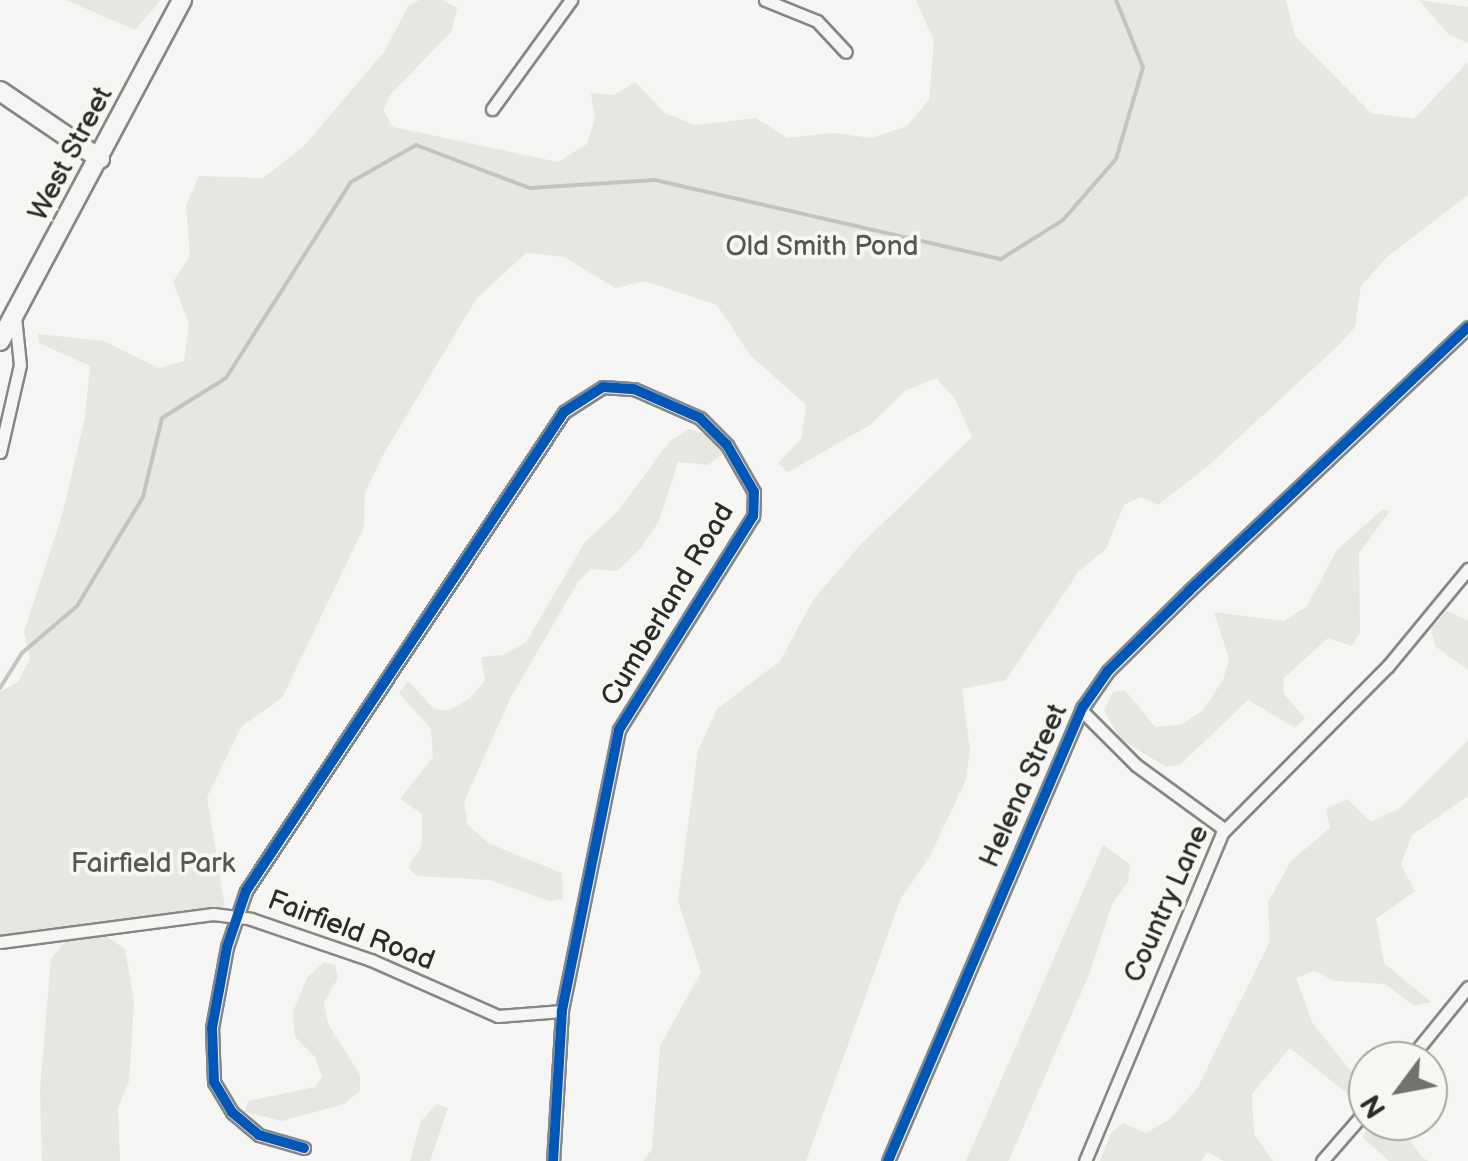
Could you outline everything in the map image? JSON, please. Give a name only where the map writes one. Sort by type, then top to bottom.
[{"type":"main road","name":"West Street","points":[[0,341],[182,0]]},
{"type":"main road","points":[[0,91],[100,159]]},
{"type":"street","points":[[492,109],[571,0]]},
{"type":"street","points":[[766,0],[817,21],[846,52]]},
{"type":"street","points":[[0,452],[20,365],[15,317]]},
{"type":"street","name":"Helena Street","points":[[888,1161],[1082,710],[1108,671],[1468,327]]},
{"type":"street","name":"Cumberland Road","points":[[304,1148],[259,1135],[232,1112],[214,1082],[212,1028],[235,917],[246,891],[564,412],[603,387],[634,388],[700,418],[727,445],[749,480],[753,516],[619,730],[562,1010],[553,1161]]},
{"type":"street","name":"Country Lane","points":[[1085,1161],[1224,830],[1376,678],[1468,569]]},
{"type":"street","points":[[1082,710],[1136,764],[1224,830]]},
{"type":"street","name":"Fairfield Road","points":[[0,942],[171,915],[235,917],[371,960],[498,1016],[562,1010]]},
{"type":"street","points":[[1424,1041],[1468,987]]},
{"type":"street","points":[[1322,1161],[1348,1131]]},
{"type":"green space","points":[[66,0],[161,0],[135,30]]},
{"type":"green space","points":[[419,0],[443,0],[457,8],[452,31],[391,94],[383,110],[393,127],[558,162],[587,144],[595,119],[591,93],[614,95],[635,82],[665,113],[695,125],[756,118],[787,138],[833,133],[872,138],[907,126],[929,100],[934,41],[916,0],[1286,0],[1295,36],[1371,113],[1414,119],[1468,62],[1468,195],[1387,257],[1361,286],[1355,327],[1208,466],[1158,505],[1141,497],[1124,505],[1106,549],[1079,571],[1006,680],[962,689],[970,750],[966,780],[929,858],[901,898],[806,1161],[643,1161],[652,1149],[660,1046],[701,972],[678,901],[698,750],[717,709],[780,661],[813,600],[860,545],[972,437],[955,399],[936,378],[905,391],[870,425],[788,472],[778,463],[801,439],[806,405],[750,355],[717,305],[645,281],[615,288],[564,257],[526,253],[476,299],[365,492],[364,527],[282,698],[242,726],[207,797],[227,920],[0,938],[0,692],[18,682],[30,659],[24,632],[63,512],[85,417],[90,366],[39,343],[38,334],[104,341],[159,368],[184,361],[189,324],[173,282],[190,256],[186,205],[199,176],[263,178],[303,147],[384,52],[409,5]]},
{"type":"green space","points":[[1419,0],[1468,7],[1468,43],[1449,35]]},
{"type":"green space","points":[[689,429],[708,435],[725,452],[708,465],[678,462],[659,521],[641,548],[617,571],[591,569],[578,582],[511,697],[464,802],[468,825],[490,844],[562,873],[563,899],[549,901],[490,880],[416,876],[408,867],[422,845],[422,814],[400,799],[433,757],[431,729],[399,693],[408,681],[434,709],[448,711],[470,698],[485,680],[481,657],[503,655],[526,642],[585,542],[618,511],[669,442]]},
{"type":"green space","points":[[1383,509],[1390,511],[1359,553],[1360,633],[1352,646],[1328,638],[1283,679],[1284,694],[1305,718],[1295,728],[1248,700],[1180,765],[1166,767],[1121,739],[1104,711],[1113,692],[1125,690],[1155,727],[1181,725],[1203,710],[1223,680],[1229,659],[1214,612],[1284,621],[1307,606],[1337,550]]},
{"type":"green space","points":[[1447,611],[1468,621],[1468,670],[1435,646],[1431,629]]},
{"type":"green space","points":[[1468,740],[1468,796],[1412,835],[1401,864],[1415,891],[1376,919],[1384,963],[1431,1002],[1414,1006],[1385,984],[1335,981],[1314,971],[1296,978],[1312,1022],[1348,1068],[1348,1094],[1290,1048],[1252,1094],[1254,1134],[1273,1161],[1224,1161],[1208,1152],[1201,1161],[1100,1161],[1111,1133],[1123,1123],[1146,1133],[1170,1119],[1198,1087],[1270,941],[1268,902],[1291,861],[1330,828],[1326,809],[1347,799],[1371,822],[1400,808]]},
{"type":"green space","points":[[1103,845],[1130,864],[1128,882],[1112,904],[1090,972],[1013,1151],[1008,1161],[966,1161]]},
{"type":"green space","points":[[104,935],[125,949],[134,1002],[129,1081],[118,1108],[120,1161],[42,1161],[40,1090],[51,959],[65,941]]},
{"type":"green space","points":[[324,962],[335,965],[338,978],[324,1002],[328,1024],[360,1075],[360,1091],[344,1104],[282,1121],[245,1112],[248,1101],[315,1087],[322,1077],[315,1057],[295,1037],[293,1012],[307,978]]},
{"type":"green space","points":[[437,1104],[448,1108],[430,1161],[410,1161],[421,1121]]},
{"type":"green space","points":[[1366,1141],[1410,1141],[1428,1161],[1389,1161]]},
{"type":"waterway","points":[[0,688],[22,653],[77,606],[143,497],[162,418],[226,378],[351,182],[416,145],[530,188],[655,180],[1001,259],[1063,220],[1116,159],[1143,67],[1116,0]]},
{"type":"cycle path","points":[[888,1161],[1083,707],[1108,671],[1468,327]]},
{"type":"cycle path","points":[[304,1148],[259,1135],[232,1112],[214,1082],[212,1028],[227,947],[246,891],[564,412],[603,387],[634,389],[700,418],[727,445],[754,492],[753,516],[619,730],[562,1011],[553,1161]]},
{"type":"park label","name":"Old Smith Pond","points":[[822,247]]},
{"type":"park label","name":"Fairfield Park","points":[[153,864]]}]
